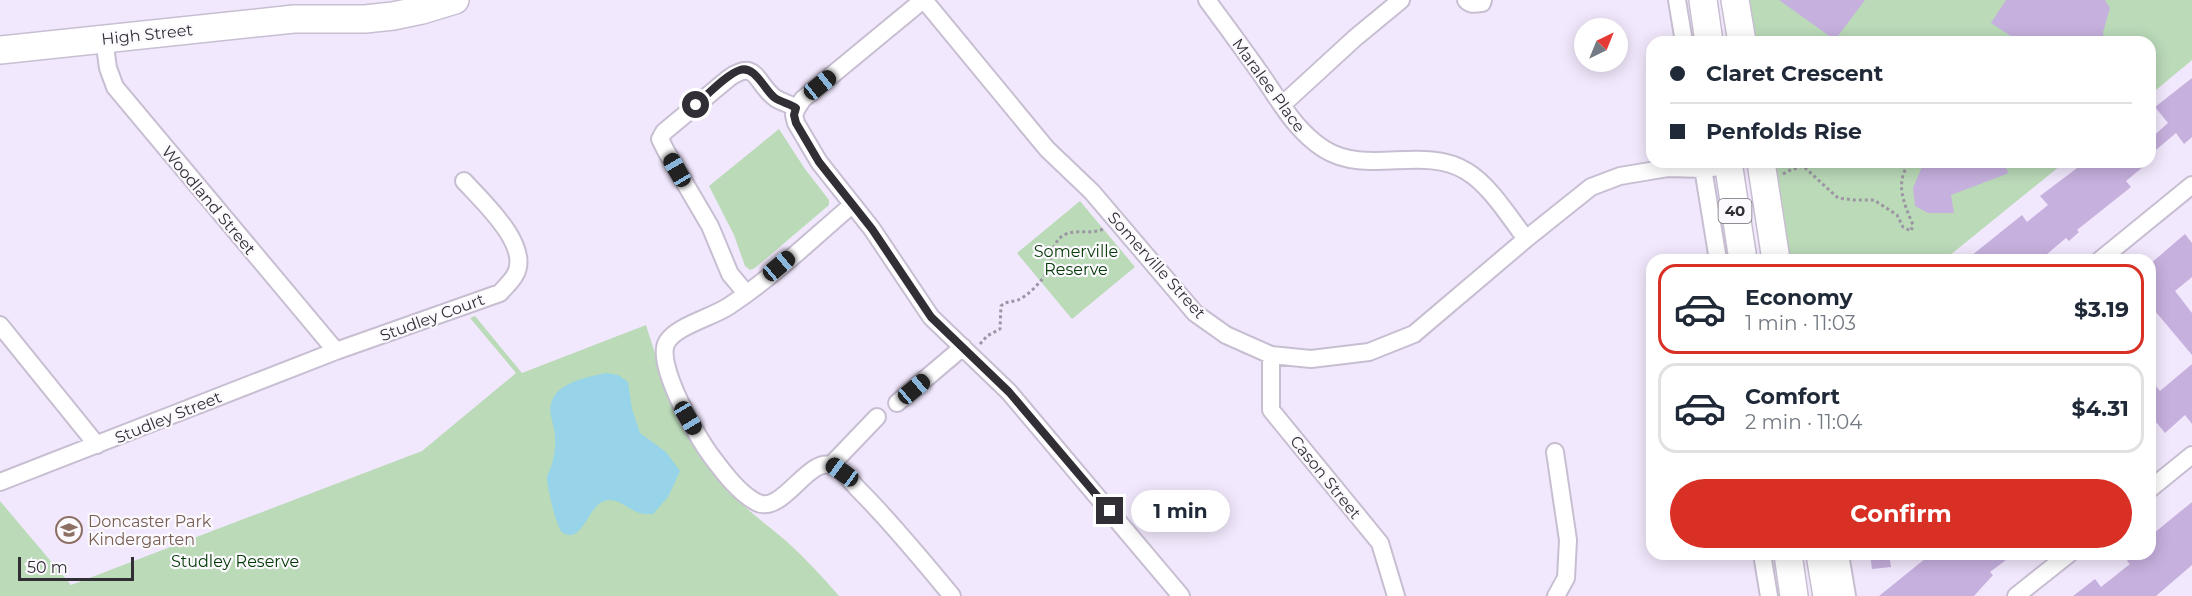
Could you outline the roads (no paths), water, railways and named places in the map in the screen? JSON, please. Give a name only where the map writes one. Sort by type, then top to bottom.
[{"type":"main road","name":"High Street","points":[[294,19],[372,0]]},
{"type":"main road","points":[[1703,0],[1708,36]]},
{"type":"main road","points":[[1735,0],[1741,36]]},
{"type":"main road","name":"High Street","points":[[0,50],[294,19],[384,17],[422,10],[452,1]]},
{"type":"main road","name":"40","points":[[1716,168],[1741,254]]},
{"type":"main road","name":"40","points":[[1767,168],[1775,254]]},
{"type":"main road","points":[[1789,560],[1794,596]]},
{"type":"main road","points":[[1821,560],[1827,596]]},
{"type":"street","points":[[923,0],[803,99],[796,108],[794,115],[796,123],[819,162],[872,229],[931,317],[1009,392],[1182,596]]},
{"type":"street","name":"Somerville Street","points":[[923,0],[1047,149],[1092,192],[1195,313],[1226,335],[1271,355],[1311,359],[1369,352],[1414,334],[1591,187],[1620,176],[1659,168]]},
{"type":"street","name":"Maralee Place","points":[[1206,0],[1300,131],[1325,150],[1341,157],[1367,160],[1441,161],[1468,172],[1484,186],[1526,239]]},
{"type":"street","points":[[1282,105],[1355,38],[1401,0]]},
{"type":"street","points":[[1466,0],[1468,3],[1475,4],[1482,3],[1483,0]]},
{"type":"street","points":[[1677,0],[1683,36]]},
{"type":"street","name":"Woodland Street","points":[[104,39],[108,68],[115,87],[336,351]]},
{"type":"street","points":[[746,293],[730,274],[710,226],[660,139],[664,132],[740,70],[747,70],[754,74],[775,98],[796,108]]},
{"type":"street","points":[[1715,168],[1718,254]]},
{"type":"street","name":"Studley Court","points":[[336,351],[500,293],[517,273],[518,249],[502,224],[464,181]]},
{"type":"street","points":[[2107,254],[2192,185]]},
{"type":"street","points":[[852,205],[728,307],[671,336],[665,345],[665,361],[688,418],[711,456],[738,488],[757,503],[769,505],[816,468],[824,464],[831,465],[842,472],[889,520],[952,596]]},
{"type":"street","points":[[0,325],[97,446]]},
{"type":"street","points":[[897,403],[966,350]]},
{"type":"street","name":"Studley Street","points":[[0,482],[336,351]]},
{"type":"street","name":"Cason Street","points":[[1271,355],[1271,410],[1380,543],[1396,596]]},
{"type":"street","points":[[831,465],[877,417]]},
{"type":"street","points":[[1555,452],[1568,540],[1566,578],[1556,596]]},
{"type":"street","points":[[2156,484],[2192,455]]},
{"type":"street","points":[[1763,560],[1769,596]]},
{"type":"street","points":[[1841,560],[1847,596]]},
{"type":"street","points":[[2016,596],[2057,560]]},
{"type":"water","points":[[607,373],[618,375],[628,382],[632,409],[640,433],[666,452],[680,471],[668,497],[653,514],[639,513],[617,501],[607,500],[597,506],[580,530],[570,535],[560,530],[547,482],[555,443],[551,405],[555,394],[568,385],[584,378]]},
{"type":"place","name":"Doncaster Park Kindergarten","points":[[69,530]]},
{"type":"park label","name":"Somerville Reserve","points":[[1076,260]]},
{"type":"park label","name":"Studley Reserve","points":[[235,561]]}]
